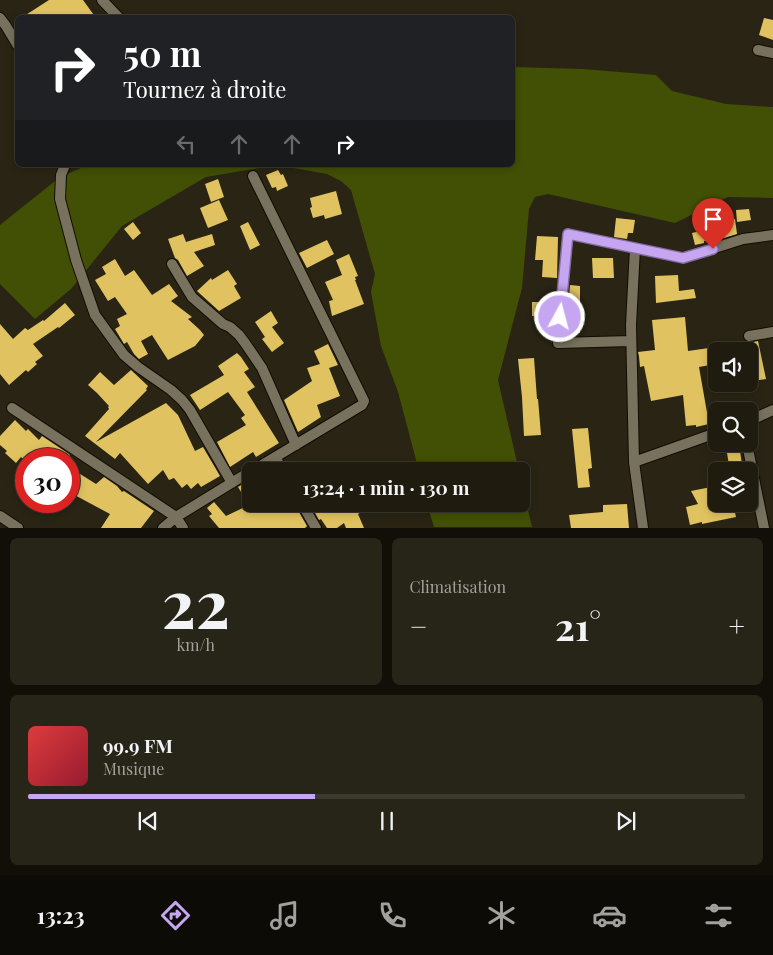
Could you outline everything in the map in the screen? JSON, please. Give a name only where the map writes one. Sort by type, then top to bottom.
[{"type":"street","points":[[102,0],[116,15]]},
{"type":"street","points":[[0,18],[15,41]]},
{"type":"street","points":[[758,50],[773,53]]},
{"type":"street","points":[[64,167],[61,174],[60,199],[76,260],[95,315],[124,354],[182,400],[190,410],[232,483]]},
{"type":"street","points":[[253,176],[364,400],[362,405],[268,462]]},
{"type":"street","points":[[631,341],[558,343],[568,234],[683,258],[743,239],[773,235]]},
{"type":"street","points":[[636,248],[631,325],[634,462],[643,528]]},
{"type":"street","points":[[172,264],[192,297],[222,324],[230,327],[245,343],[262,368],[296,445]]},
{"type":"street","points":[[749,336],[773,332]]},
{"type":"street","points":[[12,408],[176,517],[183,528]]},
{"type":"street","points":[[758,417],[773,410]]},
{"type":"street","points":[[634,462],[708,436]]},
{"type":"street","points":[[749,452],[764,528]]},
{"type":"street","points":[[275,458],[277,462]]},
{"type":"street","points":[[163,528],[176,517],[242,477]]},
{"type":"street","points":[[307,512],[316,528]]},
{"type":"street","points":[[0,516],[18,528]]},
{"type":"green space","points":[[515,67],[583,69],[656,75],[672,91],[726,104],[773,107],[773,198],[728,197],[675,223],[548,194],[535,197],[529,209],[522,288],[498,380],[517,462],[417,462],[398,392],[381,346],[371,292],[375,274],[351,190],[341,181],[327,174],[288,167],[515,167]]},
{"type":"green space","points":[[83,167],[265,167],[206,177],[122,226],[71,289],[35,319],[0,284],[0,225],[60,177]]},
{"type":"green space","points":[[429,512],[528,512],[532,527],[434,527]]},
{"type":"building","points":[[49,0],[83,0],[94,15],[26,15]]},
{"type":"building","points":[[764,18],[773,20],[773,40],[759,35]]},
{"type":"building","points":[[278,170],[281,175],[283,174],[288,186],[277,191],[276,187],[272,188],[266,175]]},
{"type":"building","points":[[218,179],[224,197],[211,202],[205,184]]},
{"type":"building","points":[[336,191],[342,214],[325,219],[324,215],[313,218],[310,198]]},
{"type":"building","points":[[219,200],[228,220],[208,228],[200,208]]},
{"type":"building","points":[[749,209],[751,220],[737,222],[736,210]]},
{"type":"building","points":[[616,218],[635,220],[633,233],[628,233],[627,239],[614,237]]},
{"type":"building","points":[[735,219],[737,234],[704,241],[704,243],[695,245],[692,233],[713,228],[713,223]]},
{"type":"building","points":[[133,222],[141,233],[133,240],[124,229]]},
{"type":"building","points":[[248,222],[260,245],[250,250],[240,226]]},
{"type":"building","points":[[183,234],[186,242],[212,234],[215,245],[194,252],[204,266],[187,276],[175,258],[168,239]]},
{"type":"building","points":[[537,236],[558,237],[557,278],[542,277],[543,260],[535,260]]},
{"type":"building","points":[[327,240],[334,254],[307,268],[299,253]]},
{"type":"building","points":[[349,254],[358,276],[355,277],[355,280],[364,304],[332,316],[329,301],[333,300],[325,282],[342,275],[336,260]]},
{"type":"building","points":[[592,258],[613,258],[614,278],[593,278]]},
{"type":"building","points":[[115,259],[125,276],[134,270],[152,295],[169,284],[178,296],[171,301],[192,317],[188,319],[204,335],[195,346],[168,360],[152,335],[141,341],[148,354],[139,359],[127,342],[124,344],[115,329],[120,326],[117,319],[127,314],[115,297],[108,301],[95,280],[106,274],[102,267]]},
{"type":"building","points":[[228,270],[237,284],[234,286],[241,298],[219,311],[197,291],[211,278],[212,280]]},
{"type":"building","points":[[678,275],[679,291],[694,289],[696,298],[656,303],[655,276]]},
{"type":"building","points":[[570,285],[580,286],[580,333],[566,333]]},
{"type":"building","points":[[532,302],[555,302],[554,316],[532,316]]},
{"type":"building","points":[[65,303],[75,315],[59,328],[33,344],[43,356],[35,362],[37,364],[28,372],[26,370],[9,385],[0,374],[0,324],[13,339],[25,328],[28,330],[44,321]]},
{"type":"building","points":[[271,311],[278,323],[272,327],[284,343],[272,352],[262,339],[265,337],[255,322]]},
{"type":"building","points":[[685,317],[688,351],[708,348],[708,365],[699,367],[708,424],[696,427],[696,425],[686,426],[683,395],[651,401],[644,366],[640,367],[638,352],[655,350],[652,320]]},
{"type":"building","points":[[758,341],[766,379],[758,380],[758,342],[753,342]]},
{"type":"building","points":[[328,344],[338,365],[329,368],[340,396],[317,405],[321,417],[298,432],[284,400],[312,381],[307,368],[320,364],[314,351]]},
{"type":"building","points":[[237,353],[249,369],[244,372],[255,387],[247,392],[279,443],[256,457],[253,452],[230,467],[217,442],[246,425],[241,418],[245,415],[228,392],[200,410],[190,395],[224,375],[218,366]]},
{"type":"building","points":[[534,358],[541,435],[524,436],[518,359]]},
{"type":"building","points":[[131,370],[148,386],[147,390],[96,442],[166,403],[178,415],[195,451],[203,447],[220,476],[201,487],[198,483],[191,489],[187,484],[182,488],[174,478],[169,480],[163,470],[148,484],[120,453],[115,459],[85,436],[109,409],[109,406],[88,385],[100,372],[114,385]]},
{"type":"building","points":[[15,420],[39,440],[42,436],[60,448],[15,448],[15,462],[5,453],[7,451],[0,445],[0,436]]},
{"type":"building","points":[[588,428],[592,468],[588,469],[590,487],[578,488],[572,429]]},
{"type":"building","points":[[740,452],[742,462],[728,462],[727,453]]},
{"type":"building","points":[[80,474],[96,484],[104,477],[122,492],[124,491],[154,511],[141,528],[101,528],[110,514],[80,498]]},
{"type":"building","points":[[242,485],[242,494],[238,487]]},
{"type":"building","points":[[708,488],[708,512],[735,512],[736,517],[690,525],[686,507],[698,504],[691,491]]},
{"type":"building","points":[[214,502],[226,516],[242,508],[242,512],[299,512],[307,526],[305,528],[219,528],[209,516],[212,514],[207,508]]},
{"type":"building","points":[[627,504],[629,528],[571,528],[569,515],[603,512],[603,505]]},
{"type":"building","points":[[314,512],[361,512],[358,514],[364,528],[346,528],[344,523],[337,528],[327,528],[321,519],[319,520]]},
{"type":"route","points":[[560,317],[568,234],[683,258],[713,249]]}]
